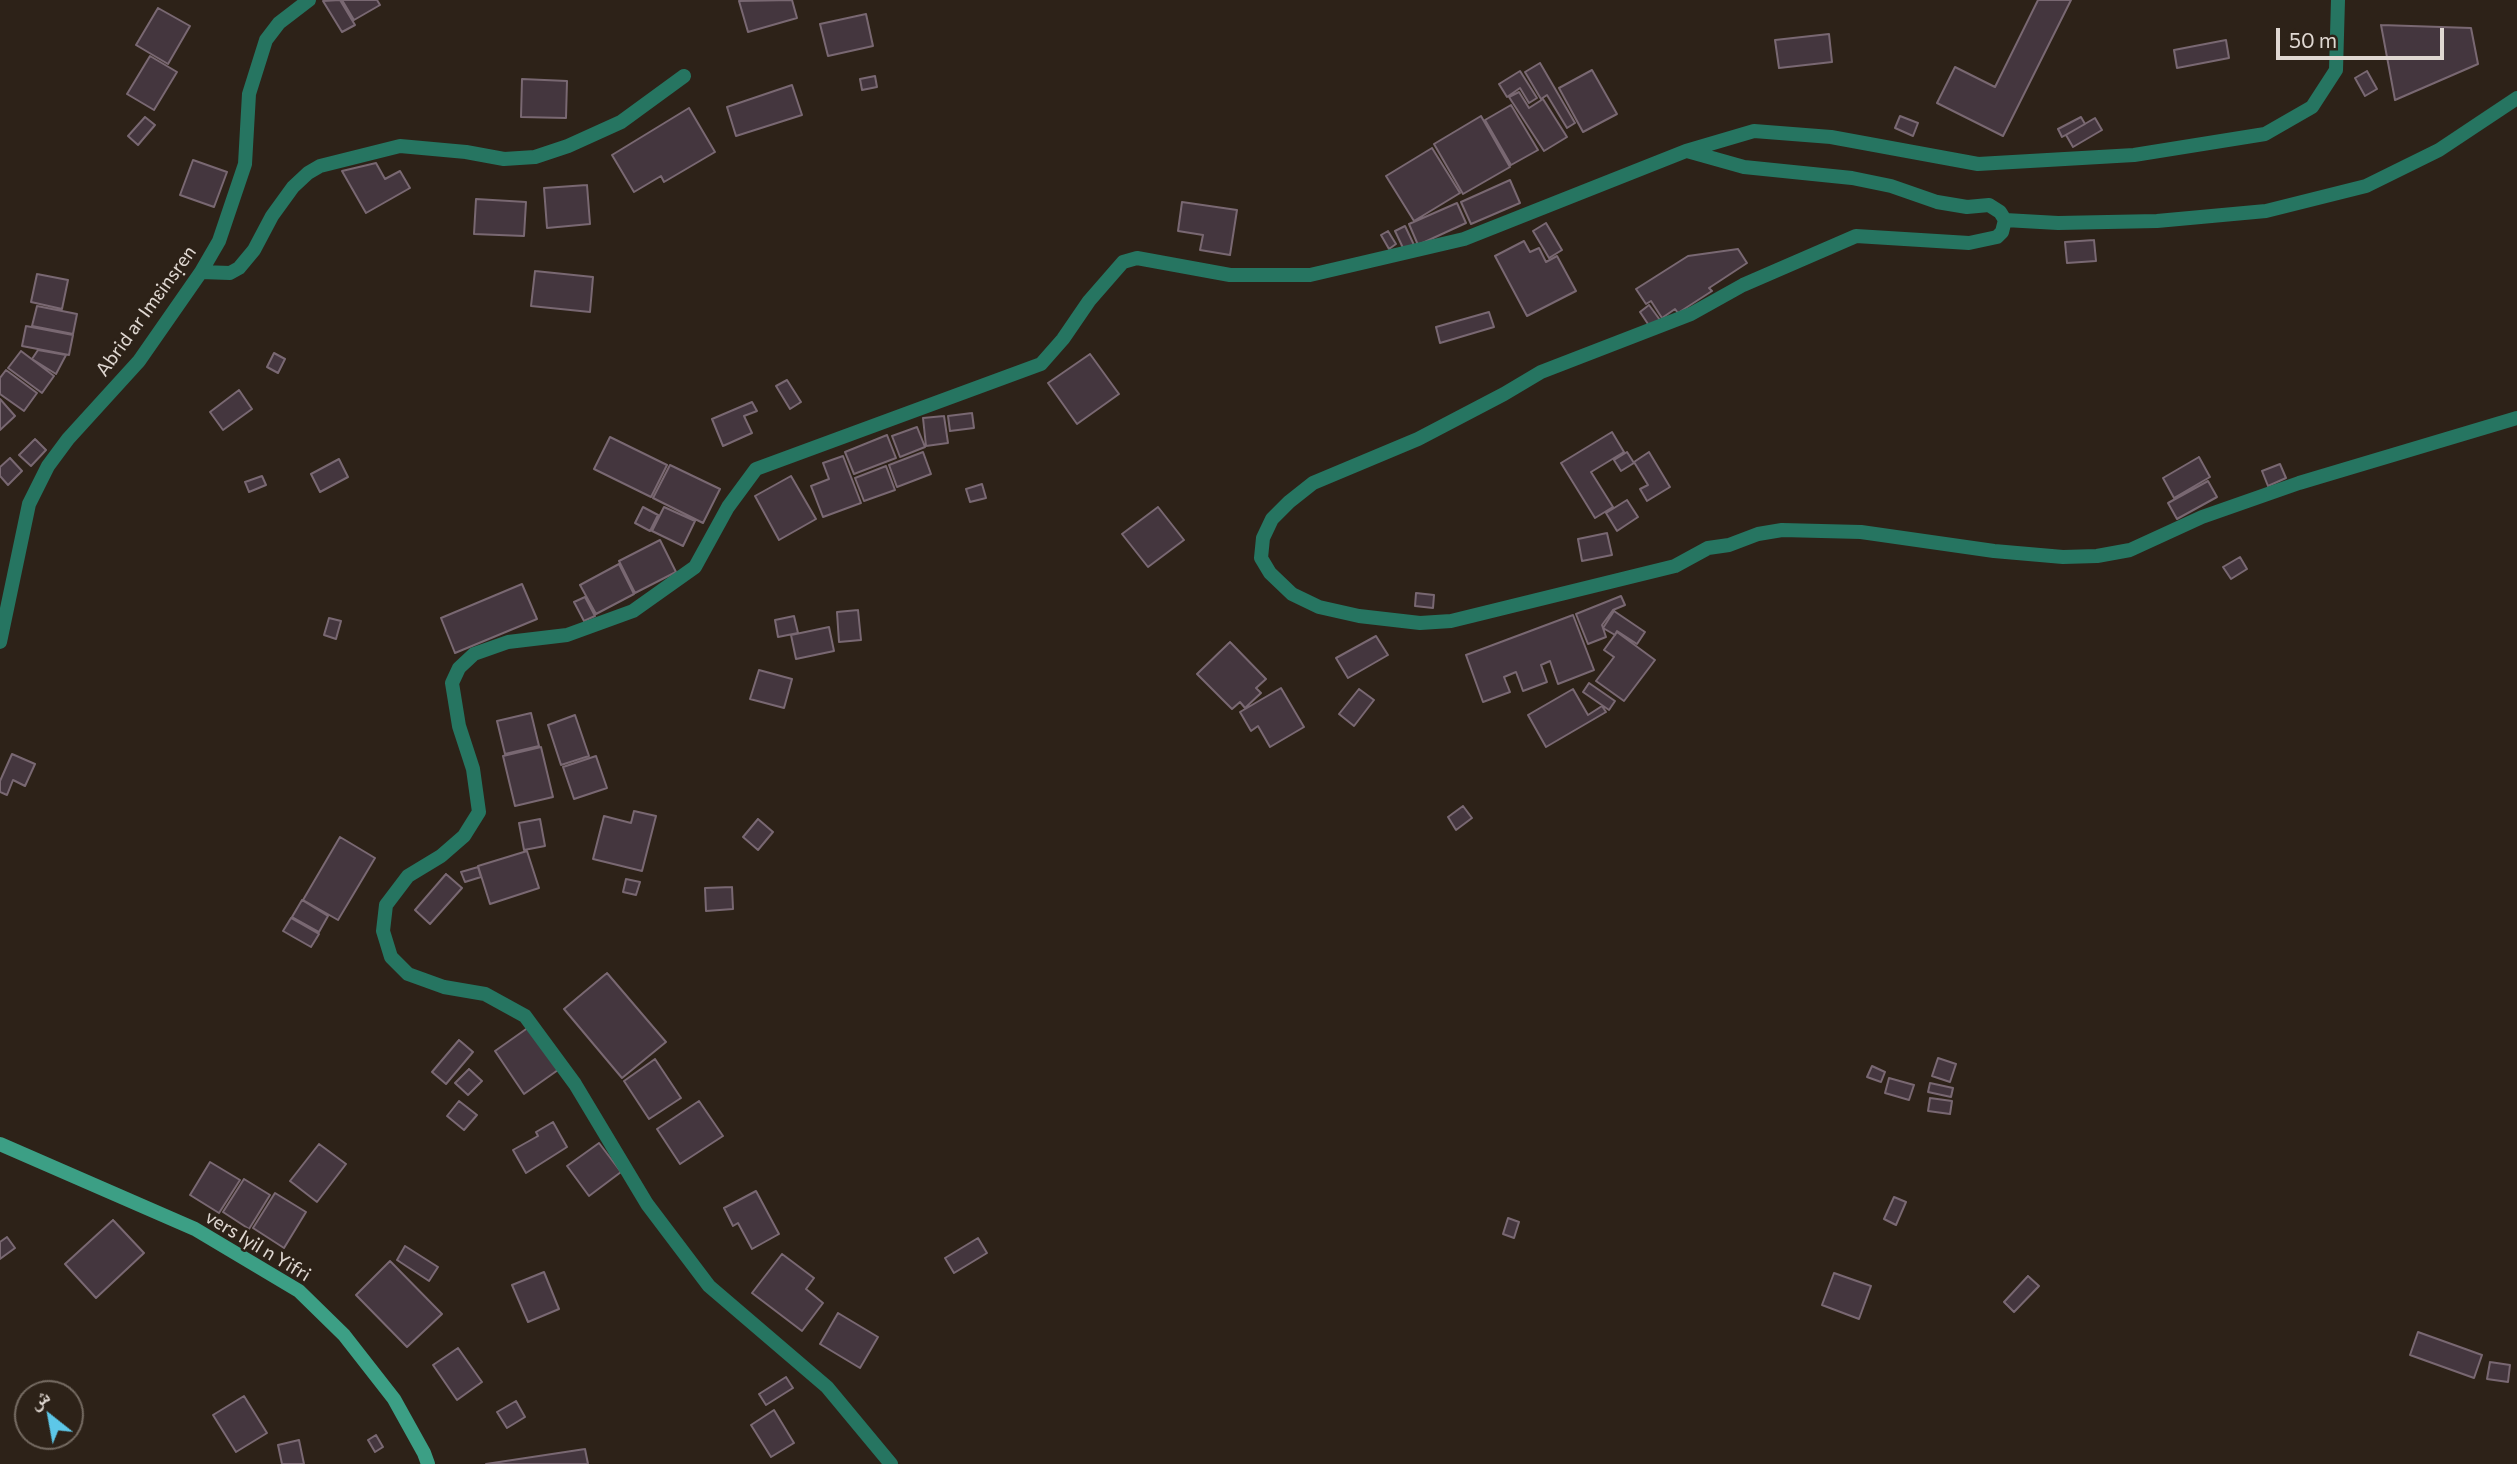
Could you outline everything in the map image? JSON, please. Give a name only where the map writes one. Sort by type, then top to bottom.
[{"type":"main road","name":"vers Iγil n Yifri","points":[[0,1144],[195,1230],[299,1291],[344,1335],[394,1399],[428,1464]]},
{"type":"street","name":"Abrid ar Imɛinsṛen","points":[[0,642],[29,504],[48,466],[68,439],[139,360],[201,272],[219,241],[245,164],[249,94],[265,40],[278,23],[309,0]]},
{"type":"street","points":[[891,1464],[827,1387],[709,1286],[647,1204],[575,1084],[525,1016],[485,993],[444,987],[408,974],[391,957],[383,930],[386,905],[408,876],[440,856],[464,836],[479,812],[473,769],[459,726],[452,683],[459,668],[474,654],[508,642],[567,635],[633,611],[695,567],[728,507],[756,469],[1041,364],[1063,340],[1089,301],[1123,262],[1137,258],[1230,275],[1310,275],[1464,239],[1686,151],[1754,131],[1831,137],[1978,164],[2134,155],[2265,134],[2312,107],[2336,70],[2338,0]]},
{"type":"street","points":[[201,272],[230,274],[239,268],[254,250],[272,216],[293,187],[320,166],[400,146],[466,152],[504,159],[535,157],[568,146],[621,122],[684,76]]},
{"type":"street","points":[[2005,220],[2058,223],[2157,221],[2266,211],[2366,186],[2439,150],[2517,98]]},
{"type":"street","points":[[1686,151],[1744,167],[1852,178],[1891,186],[1937,202],[1967,207],[1989,205],[2000,212],[2005,220],[2002,232],[1997,237],[1969,243],[1856,236],[1743,285],[1691,314],[1541,372],[1418,439],[1313,482],[1272,520],[1263,538],[1261,558],[1270,573],[1292,594],[1319,607],[1359,617],[1420,623],[1451,621],[1675,566],[1709,548],[1782,530],[1861,532],[2008,552],[2063,557],[2096,556],[2130,550],[2202,517],[2299,483],[2517,418]]},
{"type":"building","points":[[340,0],[355,25],[342,32],[323,1]]},
{"type":"building","points":[[342,0],[377,0],[380,5],[354,20]]},
{"type":"building","points":[[792,0],[797,18],[748,32],[739,1]]},
{"type":"building","points":[[2038,0],[2071,0],[2003,136],[1937,103],[1955,67],[1995,87]]},
{"type":"building","points":[[158,8],[190,26],[168,64],[136,45]]},
{"type":"building","points":[[866,14],[873,46],[828,56],[820,24]]},
{"type":"building","points":[[2381,25],[2471,28],[2478,64],[2395,100]]},
{"type":"building","points":[[1829,34],[1832,62],[1779,68],[1775,40]]},
{"type":"building","points":[[2226,40],[2229,58],[2177,68],[2174,50]]},
{"type":"building","points":[[150,56],[177,72],[154,110],[127,94]]},
{"type":"building","points":[[1540,63],[1575,123],[1567,128],[1547,95],[1541,99],[1525,72]]},
{"type":"building","points":[[1592,70],[1617,114],[1583,132],[1559,88]]},
{"type":"building","points":[[1520,71],[1537,98],[1529,103],[1520,88],[1507,97],[1499,84]]},
{"type":"building","points":[[2367,71],[2377,89],[2365,96],[2355,78]]},
{"type":"building","points":[[875,76],[877,87],[862,90],[860,79]]},
{"type":"building","points":[[522,79],[567,81],[566,118],[521,117]]},
{"type":"building","points":[[792,85],[802,115],[736,136],[727,107]]},
{"type":"building","points":[[1519,92],[1529,108],[1543,99],[1567,137],[1544,151],[1509,97]]},
{"type":"building","points":[[1511,105],[1538,150],[1511,165],[1485,120]]},
{"type":"building","points":[[689,108],[715,152],[664,182],[661,176],[634,192],[612,155]]},
{"type":"building","points":[[1481,116],[1510,167],[1463,194],[1434,144]]},
{"type":"building","points":[[1900,116],[1918,123],[1913,136],[1895,128]]},
{"type":"building","points":[[145,117],[155,125],[138,145],[128,136]]},
{"type":"building","points":[[2081,117],[2085,124],[2062,137],[2058,129]]},
{"type":"building","points":[[2095,118],[2102,130],[2073,147],[2066,135]]},
{"type":"building","points":[[1432,148],[1460,193],[1414,221],[1386,176]]},
{"type":"building","points":[[193,160],[227,172],[214,207],[180,195]]},
{"type":"building","points":[[376,163],[385,179],[400,171],[410,188],[366,213],[342,171]]},
{"type":"building","points":[[1510,180],[1520,203],[1471,224],[1461,202]]},
{"type":"building","points":[[587,185],[590,224],[547,228],[544,188]]},
{"type":"building","points":[[476,199],[526,202],[524,236],[474,234]]},
{"type":"building","points":[[1182,202],[1237,210],[1230,255],[1200,250],[1203,235],[1178,231]]},
{"type":"building","points":[[1457,203],[1466,223],[1418,245],[1409,224]]},
{"type":"building","points":[[1546,223],[1562,250],[1549,258],[1533,231]]},
{"type":"building","points":[[1405,226],[1414,245],[1404,250],[1395,231]]},
{"type":"building","points":[[1388,231],[1396,244],[1389,249],[1381,235]]},
{"type":"building","points":[[2094,240],[2096,261],[2067,263],[2065,242]]},
{"type":"building","points":[[1524,241],[1530,252],[1539,248],[1546,262],[1557,256],[1576,291],[1527,316],[1495,256]]},
{"type":"building","points":[[1738,249],[1747,263],[1709,288],[1712,291],[1678,313],[1675,309],[1662,318],[1651,301],[1646,304],[1636,289],[1688,256]]},
{"type":"building","points":[[535,271],[593,277],[590,312],[531,306]]},
{"type":"building","points":[[37,274],[68,280],[62,309],[31,302]]},
{"type":"building","points":[[1649,305],[1660,320],[1650,327],[1640,312]]},
{"type":"building","points":[[37,306],[77,314],[73,334],[32,326]]},
{"type":"building","points":[[1489,312],[1494,327],[1440,343],[1436,327]]},
{"type":"building","points":[[26,326],[73,335],[69,355],[22,346]]},
{"type":"building","points":[[38,350],[66,355],[56,374],[32,359]]},
{"type":"building","points":[[21,351],[54,376],[42,393],[8,368]]},
{"type":"building","points":[[274,353],[285,359],[278,373],[267,367]]},
{"type":"building","points":[[1090,354],[1119,394],[1077,424],[1048,383]]},
{"type":"building","points":[[6,370],[37,393],[24,411],[0,394],[0,378]]},
{"type":"building","points":[[787,380],[801,402],[790,409],[776,386]]},
{"type":"building","points":[[239,390],[252,409],[223,430],[210,412]]},
{"type":"building","points":[[0,399],[15,416],[0,430]]},
{"type":"building","points":[[752,402],[757,411],[744,416],[752,433],[723,446],[712,419]]},
{"type":"building","points":[[972,413],[974,428],[950,431],[948,416]]},
{"type":"building","points":[[944,416],[948,443],[926,446],[923,418]]},
{"type":"building","points":[[917,427],[925,447],[900,457],[892,436]]},
{"type":"building","points":[[1612,432],[1624,452],[1591,472],[1613,507],[1595,518],[1561,463]]},
{"type":"building","points":[[887,435],[896,458],[854,474],[845,452]]},
{"type":"building","points":[[610,437],[667,465],[651,497],[594,469]]},
{"type":"building","points":[[35,439],[46,450],[31,466],[19,455]]},
{"type":"building","points":[[923,452],[931,474],[897,487],[889,465]]},
{"type":"building","points":[[1627,452],[1634,463],[1621,471],[1614,460]]},
{"type":"building","points":[[1649,452],[1670,487],[1647,501],[1640,489],[1648,485],[1634,462]]},
{"type":"building","points":[[843,456],[861,503],[823,517],[811,486],[829,479],[823,463]]},
{"type":"building","points":[[2199,457],[2210,477],[2174,498],[2163,478]]},
{"type":"building","points":[[10,458],[22,471],[8,485],[0,476],[0,467]]},
{"type":"building","points":[[339,459],[348,477],[320,492],[311,474]]},
{"type":"building","points":[[2280,464],[2286,478],[2268,486],[2262,471]]},
{"type":"building","points":[[670,465],[720,489],[703,523],[653,498]]},
{"type":"building","points":[[886,466],[895,490],[864,501],[855,478]]},
{"type":"building","points":[[262,476],[266,485],[249,492],[245,482]]},
{"type":"building","points":[[791,476],[816,519],[779,540],[755,496]]},
{"type":"building","points":[[2208,481],[2217,497],[2177,519],[2168,503]]},
{"type":"building","points":[[982,484],[986,498],[970,502],[966,489]]},
{"type":"building","points":[[1627,500],[1638,517],[1617,531],[1606,513]]},
{"type":"building","points":[[643,507],[658,515],[650,531],[635,523]]},
{"type":"building","points":[[664,507],[695,521],[683,546],[652,531]]},
{"type":"building","points":[[1158,507],[1184,540],[1148,567],[1122,534]]},
{"type":"building","points":[[1607,533],[1612,555],[1582,561],[1578,539]]},
{"type":"building","points":[[660,540],[676,572],[635,593],[619,561]]},
{"type":"building","points":[[2240,557],[2247,569],[2231,579],[2223,567]]},
{"type":"building","points":[[619,564],[634,594],[596,614],[580,585]]},
{"type":"building","points":[[522,584],[537,619],[455,653],[441,618]]},
{"type":"building","points":[[1416,593],[1434,595],[1433,608],[1415,606]]},
{"type":"building","points":[[1621,596],[1625,605],[1613,610],[1602,625],[1606,637],[1588,644],[1576,614]]},
{"type":"building","points":[[585,597],[595,616],[584,621],[574,602]]},
{"type":"building","points":[[858,610],[861,640],[839,642],[837,612]]},
{"type":"building","points":[[1614,611],[1645,632],[1637,644],[1617,631],[1615,635],[1603,628]]},
{"type":"building","points":[[1573,615],[1594,670],[1558,684],[1550,661],[1541,665],[1547,682],[1523,691],[1516,672],[1504,677],[1510,692],[1483,702],[1466,655]]},
{"type":"building","points":[[794,616],[798,633],[778,637],[775,620]]},
{"type":"building","points":[[329,618],[341,621],[336,639],[324,635]]},
{"type":"building","points":[[829,627],[834,651],[796,659],[791,635]]},
{"type":"building","points":[[1617,632],[1655,660],[1624,701],[1596,681],[1614,657],[1604,650]]},
{"type":"building","points":[[1376,636],[1388,655],[1348,678],[1336,658]]},
{"type":"building","points":[[1230,642],[1266,679],[1256,688],[1261,693],[1245,708],[1240,702],[1232,709],[1197,674]]},
{"type":"building","points":[[759,670],[792,679],[784,708],[750,699]]},
{"type":"building","points":[[1589,683],[1615,701],[1609,710],[1583,692]]},
{"type":"building","points":[[1281,688],[1304,727],[1270,747],[1258,726],[1251,731],[1240,712]]},
{"type":"building","points":[[1359,689],[1374,700],[1354,726],[1339,714]]},
{"type":"building","points":[[1573,689],[1588,715],[1602,706],[1606,712],[1546,747],[1528,715]]},
{"type":"building","points":[[531,713],[539,746],[505,754],[497,721]]},
{"type":"building","points":[[575,715],[589,756],[561,765],[548,725]]},
{"type":"building","points":[[541,747],[553,797],[515,806],[503,756]]},
{"type":"building","points":[[12,754],[35,764],[25,786],[13,780],[7,795],[0,792],[0,781]]},
{"type":"building","points":[[596,756],[607,788],[574,799],[563,767]]},
{"type":"building","points":[[1463,806],[1472,818],[1456,830],[1448,817]]},
{"type":"building","points":[[634,811],[656,816],[642,871],[593,859],[604,816],[631,823]]},
{"type":"building","points":[[540,819],[545,846],[524,850],[519,823]]},
{"type":"building","points":[[758,819],[773,832],[758,850],[743,837]]},
{"type":"building","points":[[340,837],[375,858],[338,920],[303,900]]},
{"type":"building","points":[[527,851],[539,888],[490,904],[478,866]]},
{"type":"building","points":[[478,867],[481,877],[465,882],[461,872]]},
{"type":"building","points":[[446,874],[462,888],[430,924],[415,910]]},
{"type":"building","points":[[626,879],[640,882],[636,895],[623,892]]},
{"type":"building","points":[[732,887],[733,909],[706,911],[705,888]]},
{"type":"building","points":[[302,900],[328,916],[319,932],[292,917]]},
{"type":"building","points":[[291,918],[319,934],[311,947],[283,931]]},
{"type":"building","points":[[607,973],[666,1042],[622,1078],[564,1009]]},
{"type":"building","points":[[529,1027],[558,1070],[524,1094],[495,1051]]},
{"type":"building","points":[[459,1040],[473,1052],[446,1084],[432,1072]]},
{"type":"building","points":[[1938,1058],[1956,1064],[1950,1082],[1932,1076]]},
{"type":"building","points":[[655,1059],[681,1098],[649,1119],[624,1081]]},
{"type":"building","points":[[1872,1066],[1885,1072],[1881,1082],[1867,1077]]},
{"type":"building","points":[[469,1069],[482,1081],[468,1095],[455,1083]]},
{"type":"building","points":[[1889,1078],[1914,1085],[1909,1100],[1885,1093]]},
{"type":"building","points":[[1930,1083],[1953,1088],[1951,1097],[1928,1092]]},
{"type":"building","points":[[1930,1098],[1952,1101],[1950,1114],[1928,1111]]},
{"type":"building","points":[[459,1101],[477,1115],[464,1130],[447,1116]]},
{"type":"building","points":[[699,1101],[723,1136],[680,1164],[657,1129]]},
{"type":"building","points":[[553,1122],[567,1147],[526,1173],[513,1150],[538,1136],[536,1132]]},
{"type":"building","points":[[599,1143],[621,1172],[589,1196],[567,1166]]},
{"type":"building","points":[[319,1144],[346,1164],[317,1202],[290,1181]]},
{"type":"building","points":[[210,1162],[240,1180],[219,1213],[190,1195]]},
{"type":"building","points":[[244,1179],[270,1195],[249,1229],[223,1212]]},
{"type":"building","points":[[756,1191],[779,1234],[752,1249],[738,1223],[733,1226],[724,1208]]},
{"type":"building","points":[[275,1193],[306,1212],[284,1248],[253,1228]]},
{"type":"building","points":[[1894,1197],[1906,1202],[1896,1225],[1884,1219]]},
{"type":"building","points":[[1508,1218],[1519,1222],[1514,1238],[1503,1234]]},
{"type":"building","points":[[113,1220],[144,1253],[96,1298],[65,1264]]},
{"type":"building","points":[[7,1237],[15,1248],[0,1259],[0,1242]]},
{"type":"building","points":[[978,1238],[987,1253],[954,1273],[945,1258]]},
{"type":"building","points":[[405,1246],[438,1267],[429,1281],[397,1260]]},
{"type":"building","points":[[782,1254],[814,1278],[806,1289],[823,1303],[802,1331],[752,1293]]},
{"type":"building","points":[[390,1261],[442,1314],[407,1347],[356,1295]]},
{"type":"building","points":[[544,1272],[559,1309],[528,1322],[512,1285]]},
{"type":"building","points":[[1834,1273],[1871,1286],[1859,1319],[1822,1305]]},
{"type":"building","points":[[2028,1276],[2039,1286],[2014,1312],[2004,1302]]},
{"type":"building","points":[[838,1313],[878,1337],[860,1368],[820,1344]]},
{"type":"building","points":[[2418,1332],[2482,1355],[2474,1378],[2410,1355]]},
{"type":"building","points":[[458,1348],[482,1382],[457,1400],[433,1365]]},
{"type":"building","points":[[2490,1362],[2510,1365],[2508,1382],[2487,1379]]},
{"type":"building","points":[[786,1377],[793,1388],[766,1405],[759,1394]]},
{"type":"building","points":[[244,1396],[267,1433],[236,1452],[213,1415]]},
{"type":"building","points":[[516,1401],[525,1417],[507,1428],[497,1412]]},
{"type":"building","points":[[774,1410],[794,1443],[771,1457],[751,1425]]},
{"type":"building","points":[[376,1435],[383,1447],[375,1452],[368,1440]]},
{"type":"building","points":[[299,1440],[304,1464],[282,1464],[278,1445]]},
{"type":"building","points":[[585,1449],[588,1464],[486,1464]]}]
